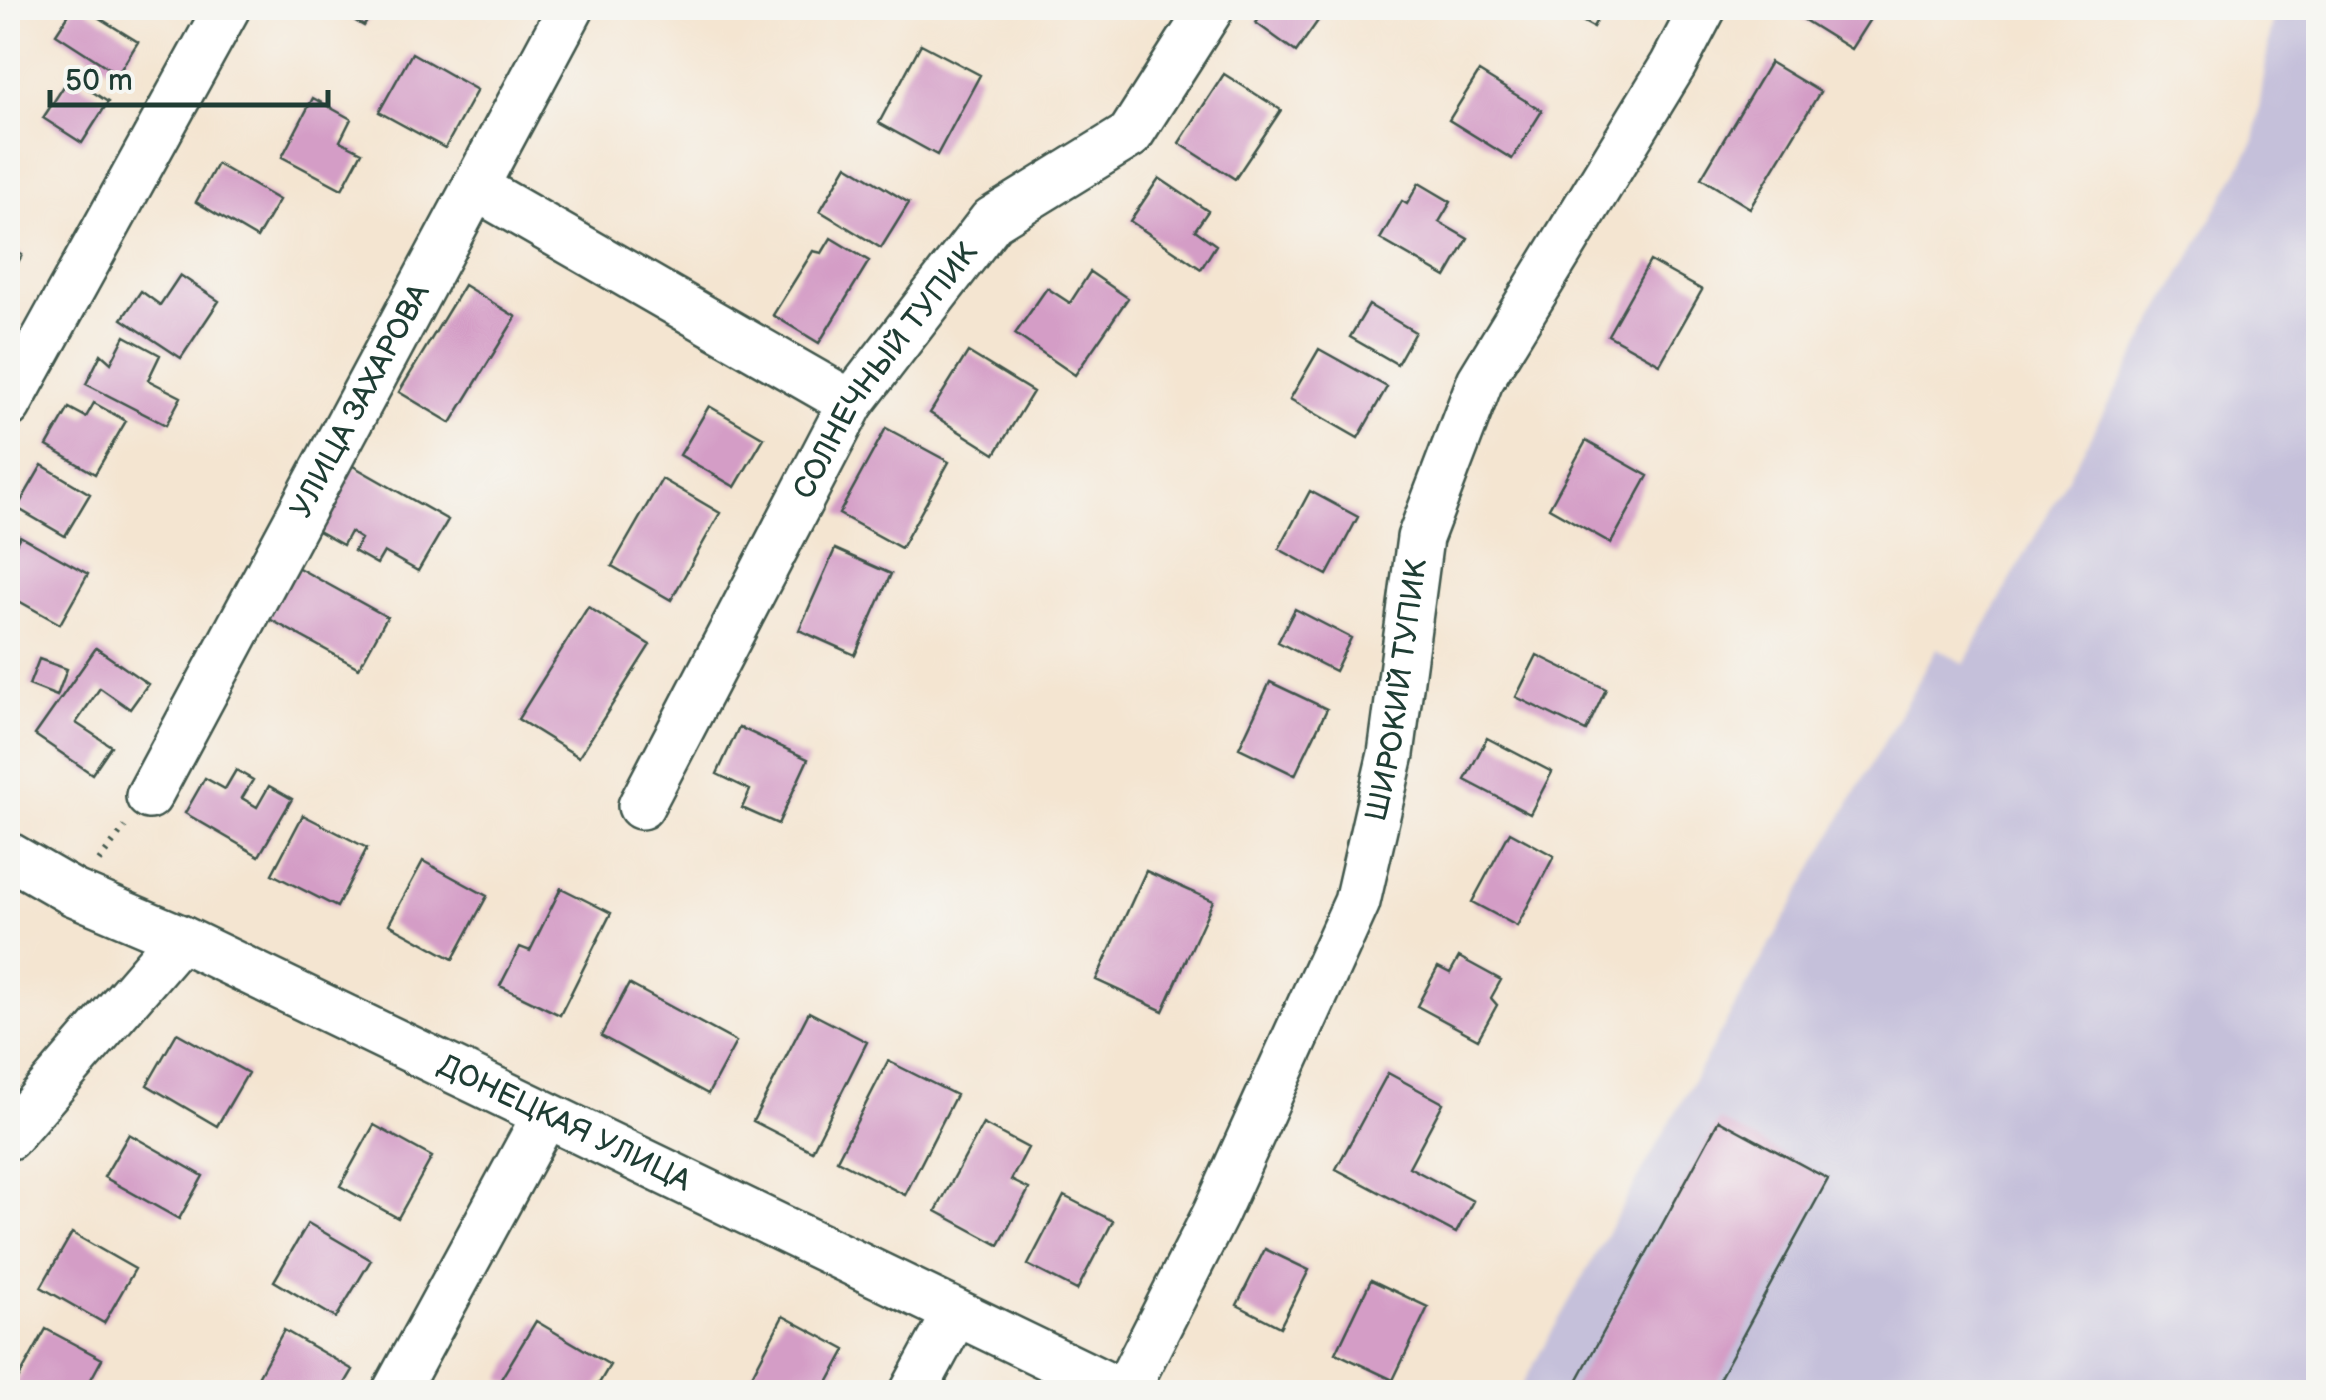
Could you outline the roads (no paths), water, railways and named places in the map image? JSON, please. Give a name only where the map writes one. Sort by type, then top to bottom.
[{"type":"street","points":[[8,405],[227,8]]},
{"type":"street","name":"УЛИЦА ЗАХАРОВА","points":[[149,796],[571,8]]},
{"type":"street","name":"СОЛНЕЧНЫЙ ТУПИК","points":[[641,806],[851,403],[992,220],[1130,136],[1211,8]]},
{"type":"street","name":"ШИРОКИЙ ТУПИК","points":[[1123,1392],[1214,1214],[1357,902],[1391,754],[1420,538],[1480,381],[1704,8]]},
{"type":"street","points":[[476,188],[851,403]]},
{"type":"street","name":"ДОНЕЦКАЯ УЛИЦА","points":[[8,855],[74,893],[180,938],[1123,1392]]},
{"type":"street","points":[[8,1137],[180,938]]},
{"type":"street","points":[[395,1392],[546,1116]]},
{"type":"street","points":[[912,1392],[956,1313]]}]
